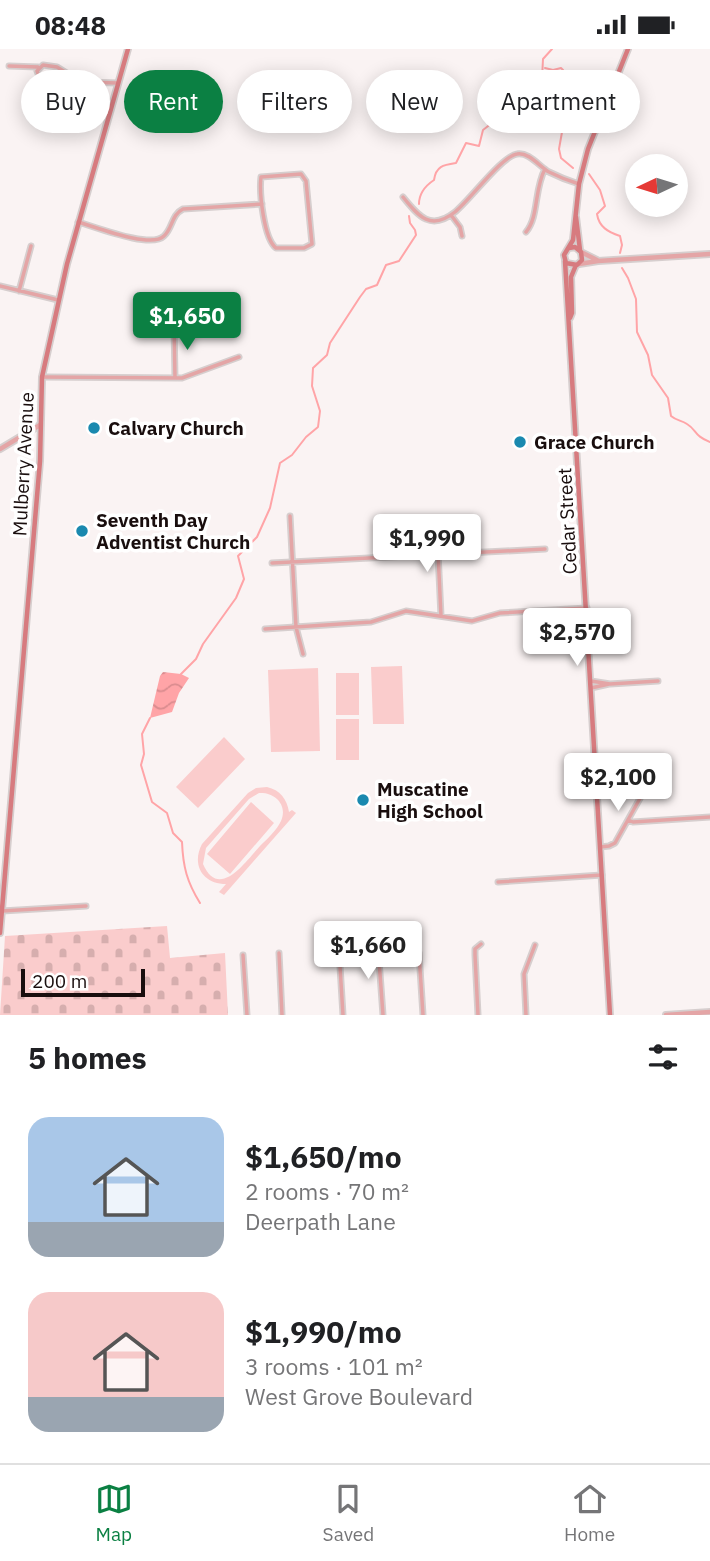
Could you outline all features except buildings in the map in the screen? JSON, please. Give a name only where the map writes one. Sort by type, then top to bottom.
[{"type":"main road","name":"Mulberry Avenue","points":[[0,933],[40,461],[42,377],[78,222],[128,49]]},
{"type":"main road","points":[[576,216],[582,260],[571,265],[565,261],[564,255],[573,240],[579,184],[588,149],[628,49]]},
{"type":"main road","points":[[569,248],[575,247],[581,251]]},
{"type":"main road","name":"Cedar Street","points":[[565,261],[610,1015]]},
{"type":"main road","name":"Cedar Street","points":[[569,319],[572,313],[571,277],[578,264]]},
{"type":"street","points":[[9,66],[54,66],[61,70]]},
{"type":"street","points":[[38,70],[40,66]]},
{"type":"street","points":[[110,83],[118,83]]},
{"type":"street","points":[[403,197],[432,222],[440,222],[472,197],[512,155],[524,155],[545,169],[579,184]]},
{"type":"street","points":[[526,232],[531,224],[536,190],[545,169]]},
{"type":"street","points":[[262,176],[303,176],[306,181],[311,245],[279,249],[273,247],[261,204],[262,176]]},
{"type":"street","points":[[78,222],[137,239],[156,241],[166,234],[175,215],[183,209],[261,204]]},
{"type":"street","points":[[451,215],[460,227],[462,236]]},
{"type":"street","points":[[19,291],[31,246]]},
{"type":"street","points":[[581,251],[598,261]]},
{"type":"street","points":[[578,264],[710,254]]},
{"type":"street","points":[[0,286],[58,300]]},
{"type":"street","points":[[174,325],[175,378]]},
{"type":"street","points":[[42,377],[175,378],[188,376],[239,357]]},
{"type":"street","points":[[0,449],[40,425]]},
{"type":"street","points":[[290,516],[296,627],[303,654]]},
{"type":"street","points":[[437,531],[441,616]]},
{"type":"street","points":[[272,563],[545,549]]},
{"type":"street","points":[[265,629],[371,622],[406,611],[472,621],[500,613],[587,608]]},
{"type":"street","points":[[591,681],[610,684]]},
{"type":"street","points":[[591,688],[658,681]]},
{"type":"street","points":[[600,847],[613,845],[643,793]]},
{"type":"street","points":[[628,820],[633,822],[710,817]]},
{"type":"street","points":[[498,882],[602,875]]},
{"type":"street","points":[[2,911],[86,906]]},
{"type":"street","points":[[343,1015],[340,950],[409,944],[418,947],[423,1015]]},
{"type":"street","points":[[478,1015],[475,951],[481,944]]},
{"type":"street","points":[[526,1015],[524,974],[535,945]]},
{"type":"street","points":[[377,947],[383,1015]]},
{"type":"street","points":[[279,953],[282,1015]]},
{"type":"street","points":[[243,955],[247,1015]]},
{"type":"street","points":[[666,1015],[710,1012]]},
{"type":"green space","points":[[402,666],[404,724],[373,724],[371,667]]},
{"type":"green space","points":[[318,668],[320,751],[271,752],[268,670]]},
{"type":"green space","points":[[336,673],[359,673],[359,715],[336,715]]},
{"type":"green space","points":[[336,719],[359,719],[359,760],[336,760]]},
{"type":"green space","points":[[224,737],[245,759],[198,808],[176,787]]},
{"type":"green space","points":[[256,788],[276,790],[285,799],[289,812],[292,810],[296,813],[224,895],[219,892],[226,884],[211,881],[201,872],[199,852],[202,844],[248,793]],"holes":[[[259,793],[265,793],[279,801],[283,810],[281,821],[240,868],[224,879],[217,879],[209,874],[203,864],[206,848],[249,799]]]},
{"type":"green space","points":[[251,802],[274,823],[230,874],[207,854]]},
{"type":"green space","points":[[167,926],[170,958],[225,953],[228,1015],[0,1015],[5,936]]},
{"type":"water","points":[[163,672],[189,678],[179,693],[172,712],[150,718],[160,676]]},
{"type":"waterway","points":[[419,204],[421,194],[434,180],[438,169],[456,163],[466,143],[479,146],[483,130],[501,111],[517,108],[530,98],[542,79],[543,59],[552,49]]},
{"type":"waterway","points":[[545,68],[563,70],[562,89],[567,104],[559,149],[561,158],[573,168]]},
{"type":"waterway","points":[[589,174],[600,190],[605,206],[597,214],[598,219],[605,228],[620,236],[620,253]]},
{"type":"waterway","points":[[181,674],[196,659],[203,644],[236,598],[244,579],[238,556],[257,537],[270,508],[280,463],[292,455],[318,427],[320,411],[312,386],[313,368],[327,355],[330,343],[366,289],[377,285],[386,265],[399,261],[416,235],[409,216]]},
{"type":"waterway","points":[[622,268],[636,299],[637,332],[648,355],[652,375],[668,398],[671,416],[687,424],[710,442]]},
{"type":"waterway","points":[[150,718],[142,734],[144,754],[141,765],[152,802],[167,813],[173,833],[182,842],[186,874],[200,903]]},
{"type":"place","name":"Calvary Church","points":[[94,428]]},
{"type":"place","name":"Grace Church","points":[[520,442]]},
{"type":"place","name":"Seventh Day Adventist Church","points":[[82,531]]},
{"type":"place","name":"Muscatine High School","points":[[363,800]]}]
